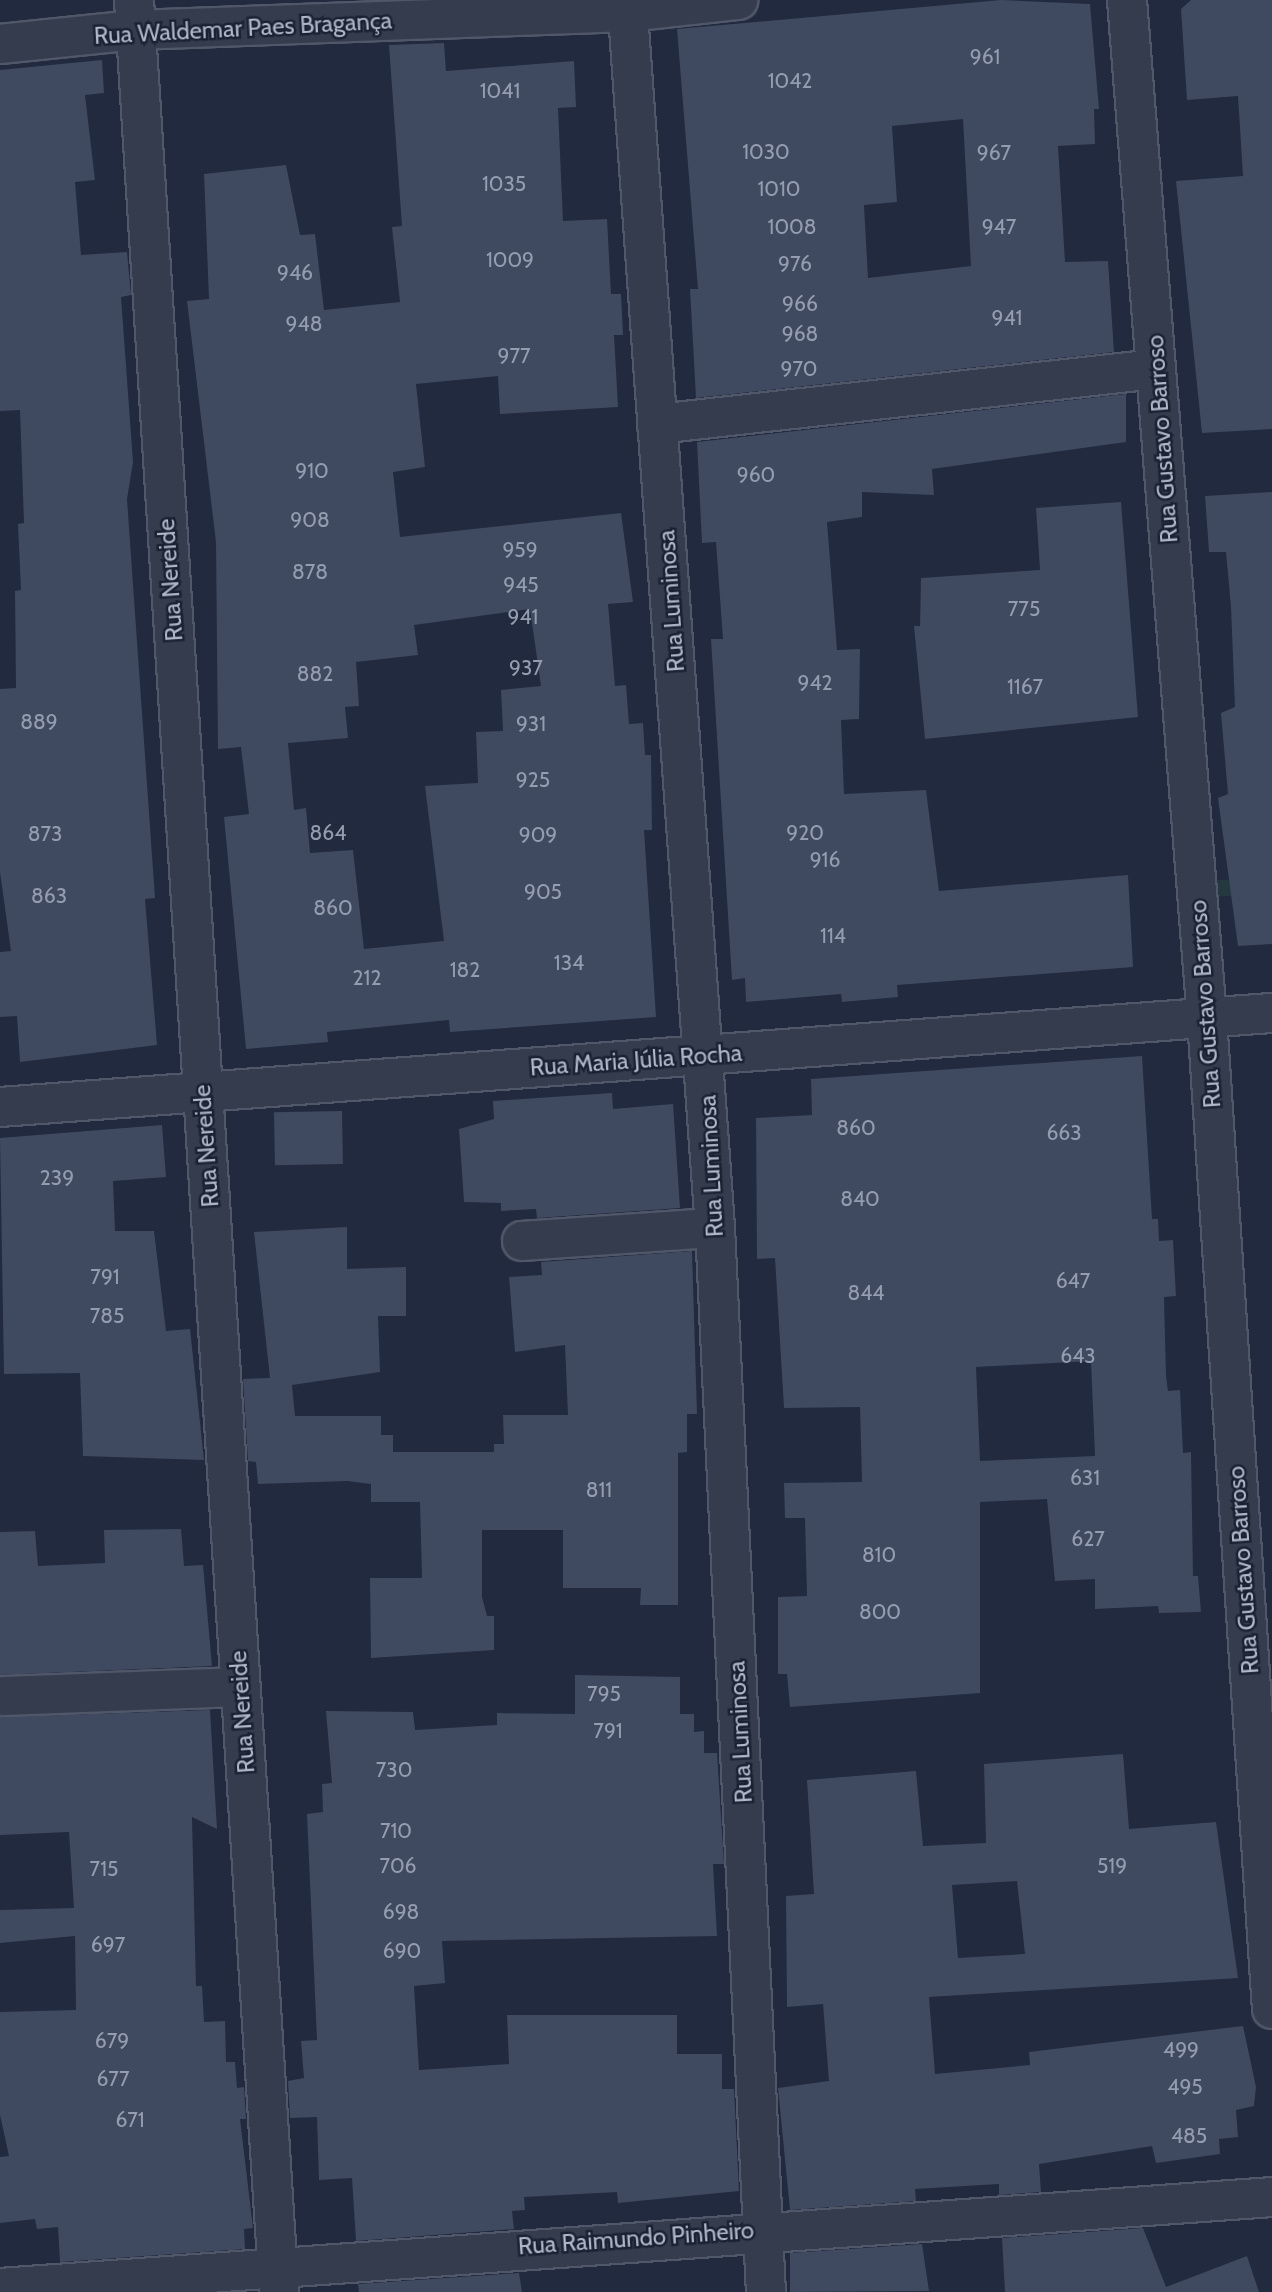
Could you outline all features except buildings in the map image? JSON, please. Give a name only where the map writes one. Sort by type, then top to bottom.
[{"type":"street","name":"Rua Waldemar Paes Bragança","points":[[0,44],[134,15],[627,6],[738,0]]},
{"type":"street","name":"Rua Gustavo Barroso","points":[[1127,0],[1206,1018],[1272,2009]]},
{"type":"street","name":"Rua Luminosa","points":[[627,6],[705,1055],[766,2292]]},
{"type":"street","name":"Rua Nereide","points":[[134,15],[278,2278]]},
{"type":"street","points":[[657,424],[1156,369]]},
{"type":"street","name":"Rua Maria Júlia Rocha","points":[[0,1107],[1272,1013]]},
{"type":"street","points":[[522,1241],[715,1228]]},
{"type":"street","points":[[4,1696],[240,1687]]},
{"type":"street","name":"Rua Raimundo Pinheiro","points":[[0,2288],[278,2278],[764,2229],[1272,2197]]},
{"type":"green space","points":[[1214,880],[1272,880],[1272,896],[1214,896]]}]
